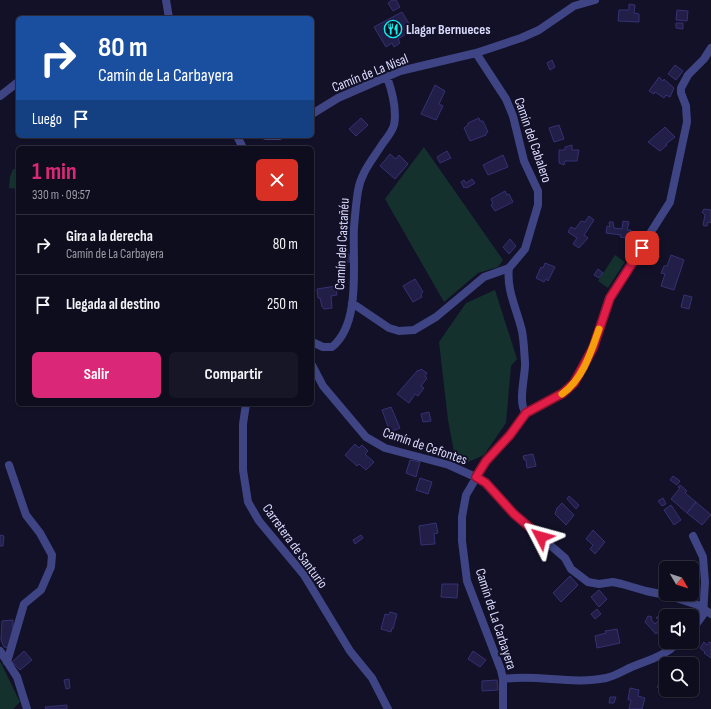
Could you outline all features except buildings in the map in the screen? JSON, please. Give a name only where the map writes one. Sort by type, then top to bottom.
[{"type":"street","points":[[166,0],[169,16]]},
{"type":"street","name":"Camín de La Nisal","points":[[314,113],[338,98],[400,72],[476,53],[521,38],[539,30],[574,6],[595,0]]},
{"type":"street","name":"Camín de La Carbayera","points":[[503,709],[502,679],[468,581],[464,564],[462,541],[464,504],[466,495],[486,461],[510,435],[526,413],[563,393],[574,383],[593,348],[610,298],[670,202],[687,122],[686,106],[681,93],[681,88],[688,75],[704,59],[711,48]]},
{"type":"street","name":"Camín del Cabalero","points":[[476,53],[506,99],[513,116],[524,161],[538,192],[538,205],[527,244],[525,249],[509,268]]},
{"type":"street","name":"Camín del Castañéu","points":[[314,343],[328,348],[332,347],[338,342],[344,331],[352,303],[354,227],[360,179],[394,126],[393,101],[387,77]]},
{"type":"street","points":[[0,96],[16,84]]},
{"type":"street","points":[[352,303],[389,328],[399,331],[414,330],[436,317],[484,278],[492,273],[509,268],[509,285],[524,340],[525,364],[522,397],[524,411],[526,413]]},
{"type":"street","name":"Camín de Cefontes","points":[[314,369],[327,392],[335,399],[359,430],[375,444],[402,454],[449,465],[486,483],[514,514],[565,558],[574,572],[588,582],[599,584],[613,582],[622,584],[686,601],[698,605],[708,612]]},
{"type":"street","name":"Carretera de Santurio","points":[[246,406],[243,424],[242,470],[248,502],[258,521],[304,576],[350,651],[372,678],[388,709]]},
{"type":"street","points":[[7,662],[24,604],[41,590],[50,568],[52,555],[40,533],[26,515],[9,465]]},
{"type":"street","points":[[693,536],[701,552],[704,564],[708,612],[703,615],[699,620]]},
{"type":"street","points":[[502,679],[532,677],[578,681],[607,678],[658,657],[671,649]]},
{"type":"street","points":[[0,651],[17,677],[27,709]]},
{"type":"green space","points":[[424,147],[503,260],[498,267],[478,273],[444,302],[385,199]]},
{"type":"green space","points":[[13,169],[16,170],[16,189],[9,188],[10,177]]},
{"type":"green space","points":[[615,255],[625,262],[608,288],[598,281]]},
{"type":"green space","points":[[495,290],[517,359],[511,366],[506,423],[484,455],[468,462],[455,457],[448,420],[439,342],[466,303]]},
{"type":"green space","points":[[0,661],[20,702],[13,709],[0,709]]},
{"type":"slow traffic","points":[[562,394],[574,383],[583,369],[593,348],[599,329]]},
{"type":"place","name":"Llagar Bernueces","points":[[393,29]]},
{"type":"route","points":[[541,537],[514,514],[486,483],[476,477],[486,461],[510,435],[526,413],[563,393],[574,383],[583,369],[593,348],[610,298],[642,248]]}]
